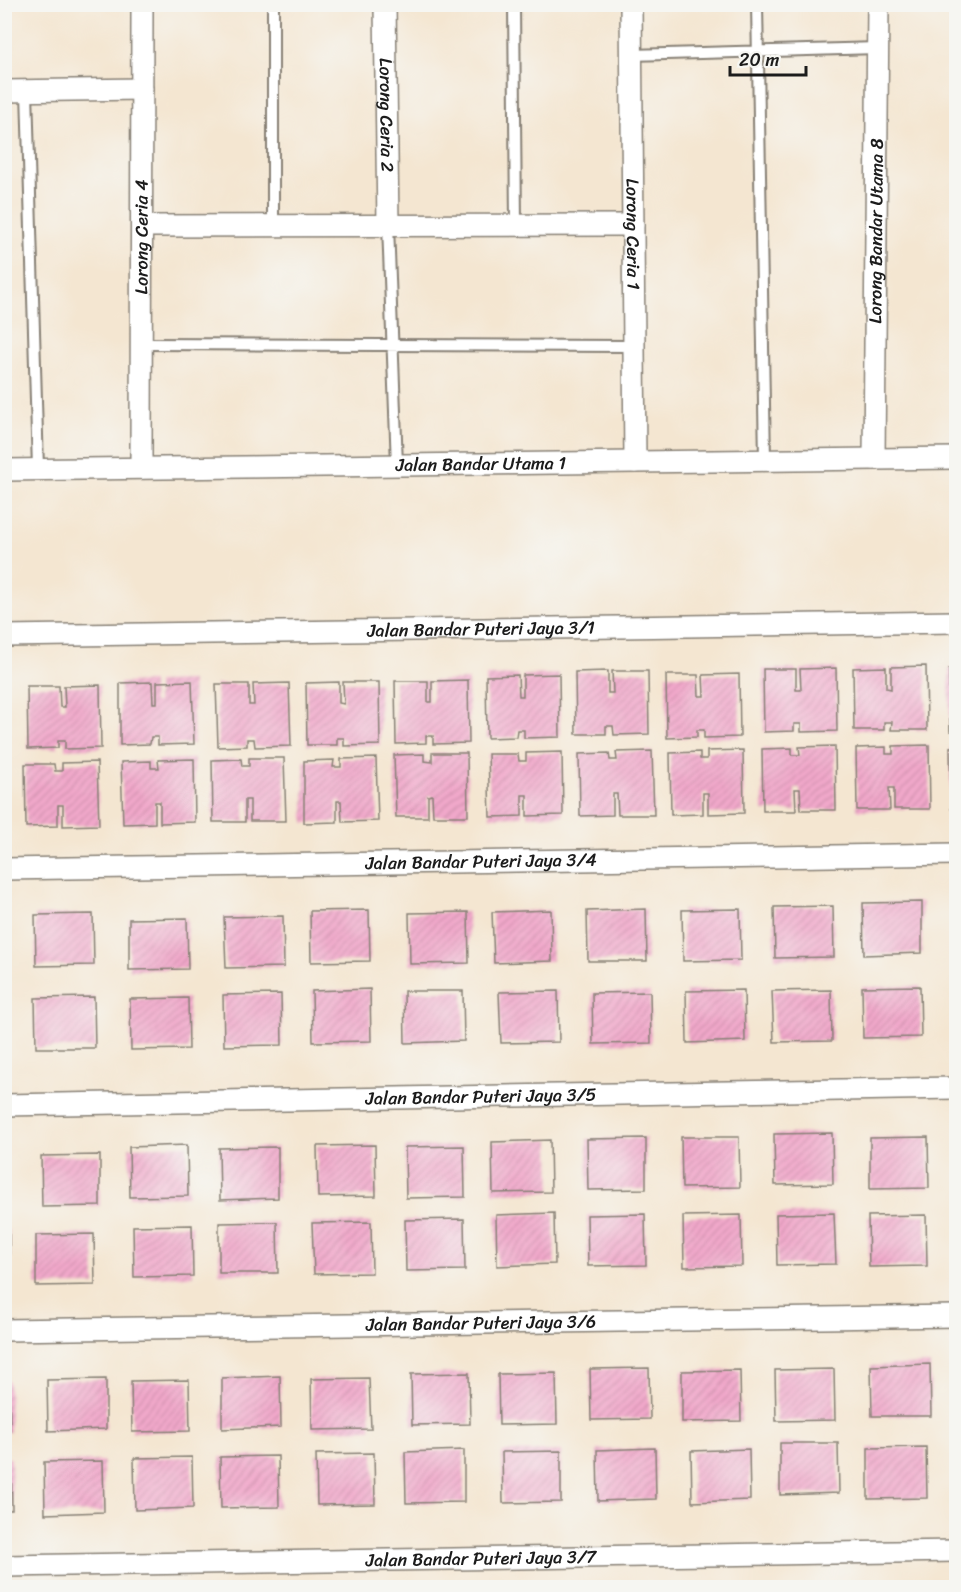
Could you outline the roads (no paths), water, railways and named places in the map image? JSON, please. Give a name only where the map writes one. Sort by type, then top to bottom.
[{"type":"street","name":"Lorong Ceria 4","points":[[141,468],[142,4]]},
{"type":"street","name":"Lorong Ceria 2","points":[[385,4],[388,225]]},
{"type":"street","name":"Lorong Ceria 1","points":[[631,4],[635,462]]},
{"type":"street","name":"Lorong Bandar Utama 8","points":[[874,459],[878,4]]},
{"type":"street","points":[[4,91],[142,89]]},
{"type":"street","points":[[142,226],[633,225]]},
{"type":"street","name":"Jalan Bandar Utama 1","points":[[4,470],[957,458]]},
{"type":"street","name":"Jalan Bandar Puteri Jaya 3/1","points":[[4,636],[957,622]]},
{"type":"street","name":"Jalan Bandar Puteri Jaya 3/4","points":[[4,869],[957,854]]},
{"type":"street","name":"Jalan Bandar Puteri Jaya 3/5","points":[[4,1105],[957,1088]]},
{"type":"street","name":"Jalan Bandar Puteri Jaya 3/6","points":[[4,1330],[957,1316]]},
{"type":"street","name":"Jalan Bandar Puteri Jaya 3/7","points":[[4,1566],[957,1551]]},
{"type":"lane","points":[[273,4],[273,225]]},
{"type":"lane","points":[[514,4],[516,225]]},
{"type":"lane","points":[[757,4],[765,460]]},
{"type":"lane","points":[[632,55],[878,48]]},
{"type":"lane","points":[[27,91],[38,470]]},
{"type":"lane","points":[[388,225],[397,465]]},
{"type":"lane","points":[[141,344],[634,346]]}]
